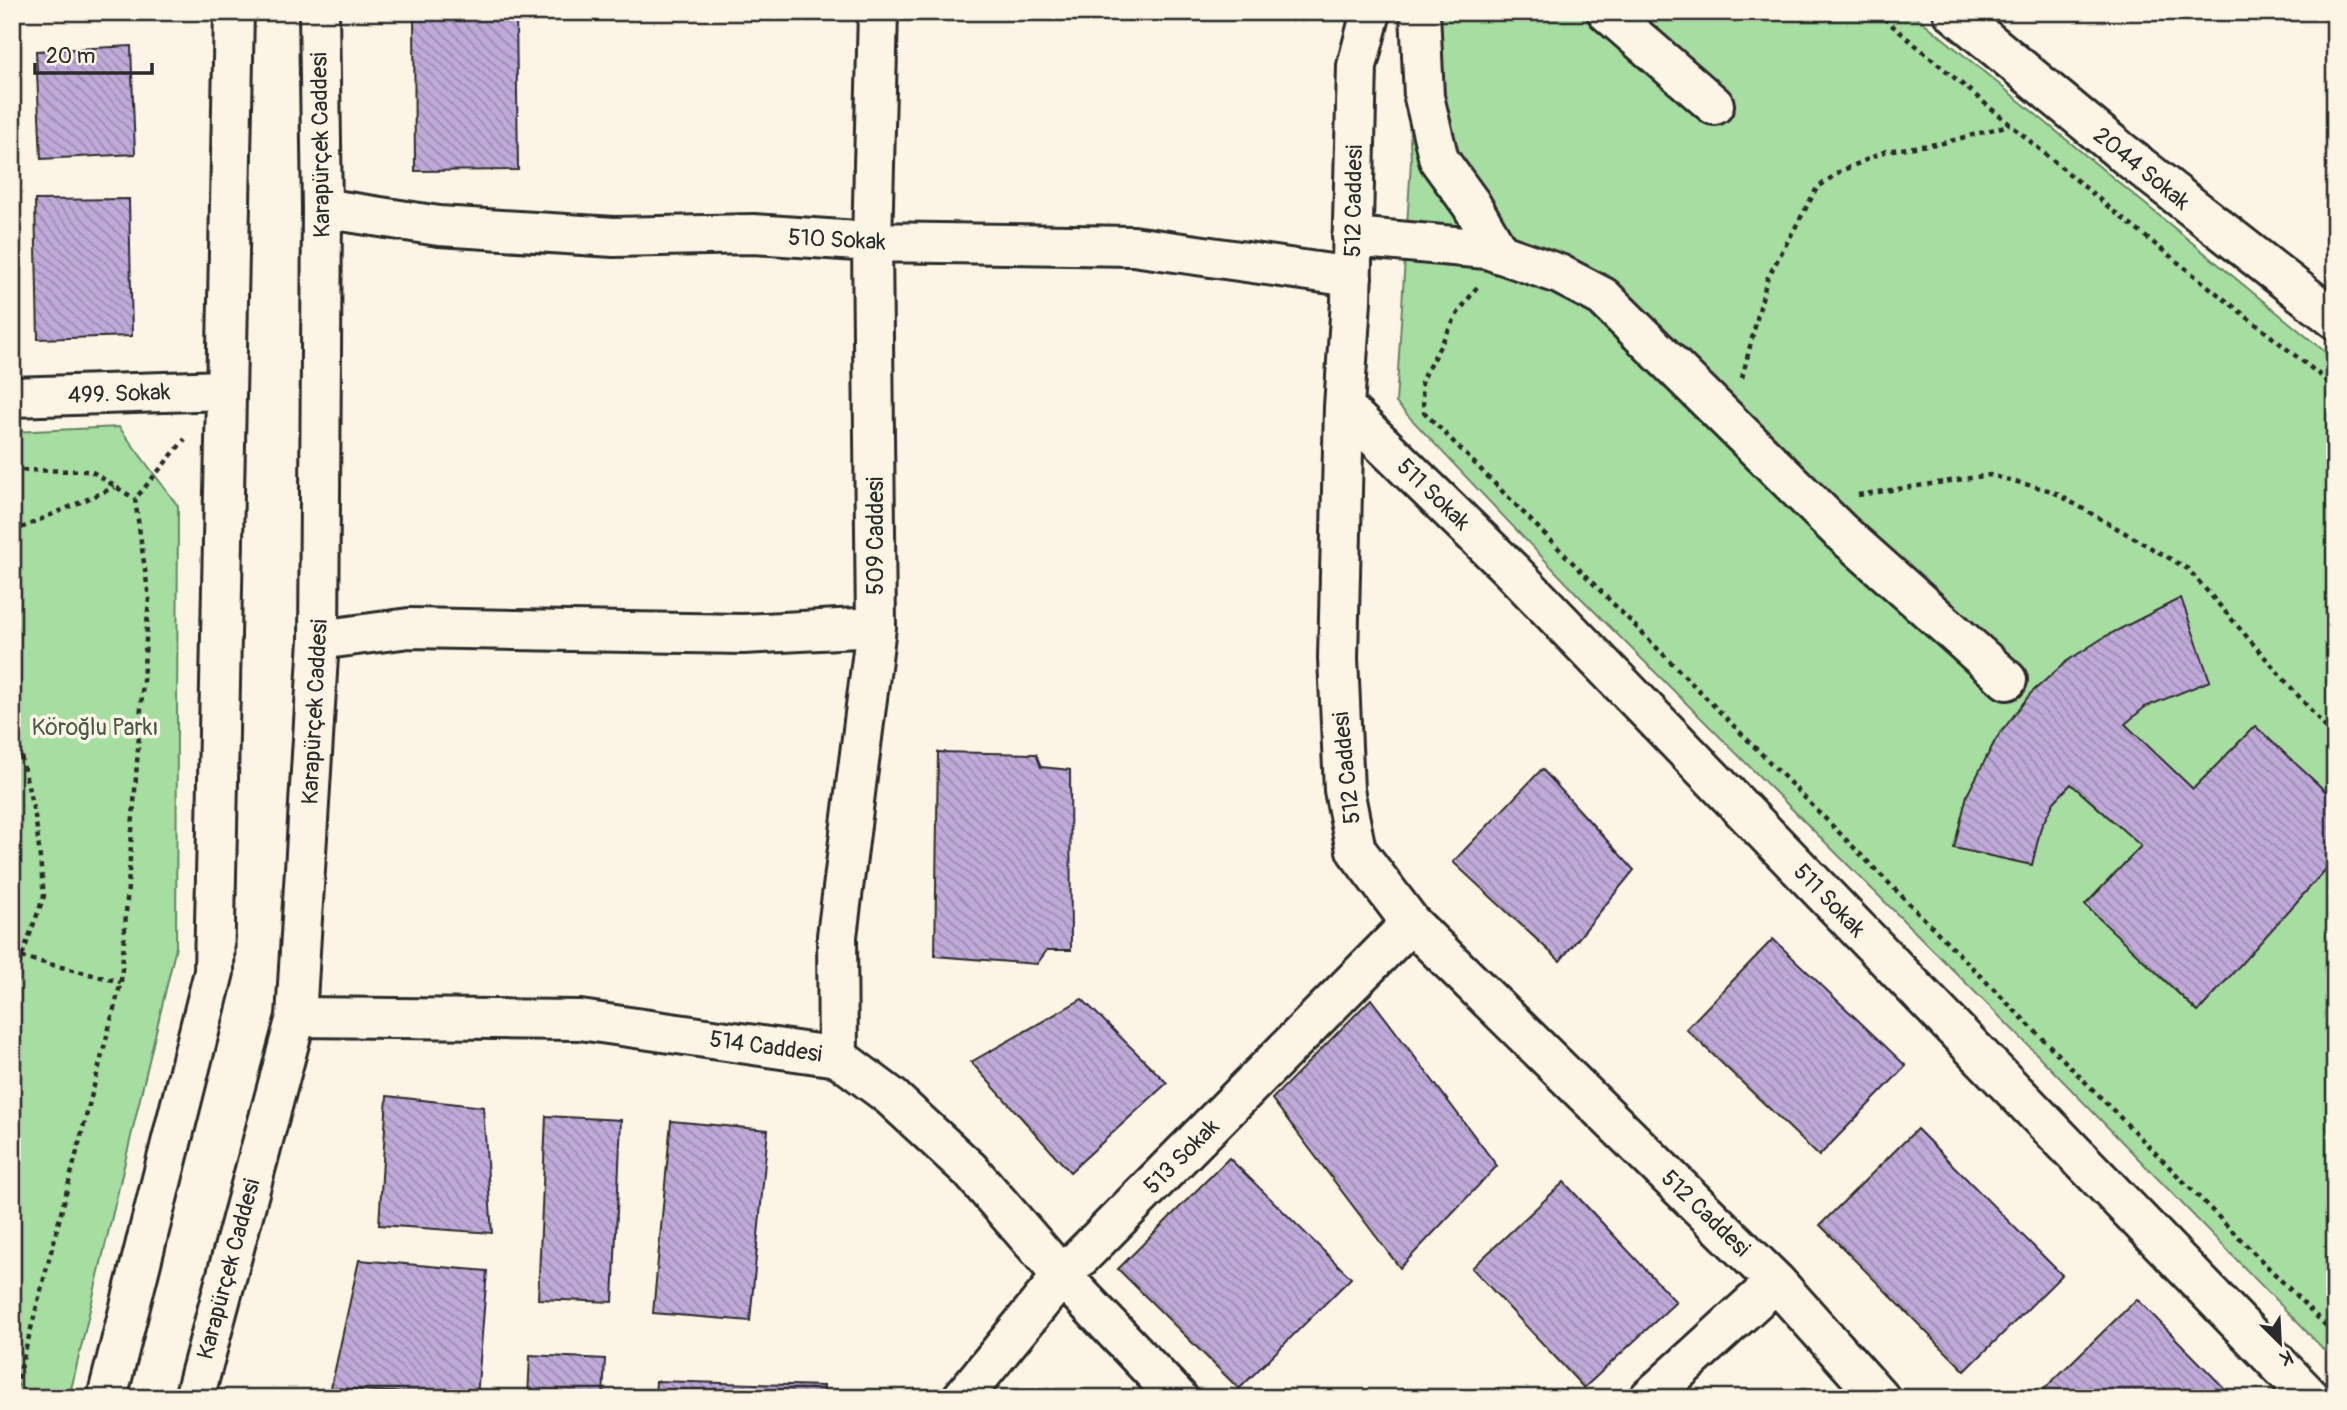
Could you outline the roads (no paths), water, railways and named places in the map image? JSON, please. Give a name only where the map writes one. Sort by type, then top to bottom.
[{"type":"street","points":[[107,1398],[214,972],[234,12]]},
{"type":"street","name":"Karapürçek Caddesi","points":[[194,1398],[296,1017],[319,640],[319,12]]},
{"type":"street","name":"509 Caddesi","points":[[838,1057],[837,936],[876,627],[872,242],[878,12]]},
{"type":"street","name":"512 Caddesi","points":[[1371,12],[1357,66],[1338,658],[1344,790],[1356,850],[1411,923],[1776,1282],[1880,1398]]},
{"type":"street","points":[[1420,12],[1424,97],[1439,160],[1471,204],[1500,254]]},
{"type":"street","points":[[1606,12],[1714,105]]},
{"type":"street","name":"2044 Sokak","points":[[1953,12],[2118,149],[2335,319]]},
{"type":"street","name":"510 Sokak","points":[[321,208],[439,226],[587,236],[753,234],[872,242],[1133,246],[1352,278]]},
{"type":"street","points":[[1352,237],[1487,249],[1559,274],[1602,297],[1813,505],[2007,680]]},
{"type":"street","name":"499. Sokak","points":[[12,397],[225,390]]},
{"type":"street","name":"511 Sokak","points":[[1344,407],[1511,570],[2311,1398]]},
{"type":"street","points":[[319,640],[409,628],[743,634],[876,627]]},
{"type":"street","name":"513 Sokak","points":[[962,1398],[1062,1276],[1411,923]]},
{"type":"street","name":"514 Caddesi","points":[[296,1017],[580,1020],[838,1057],[890,1096],[970,1170],[1062,1276],[1178,1398]]},
{"type":"street","points":[[1649,1398],[1776,1282]]},
{"type":"park label","name":"Köroğlu Parkı","points":[[95,727]]}]
